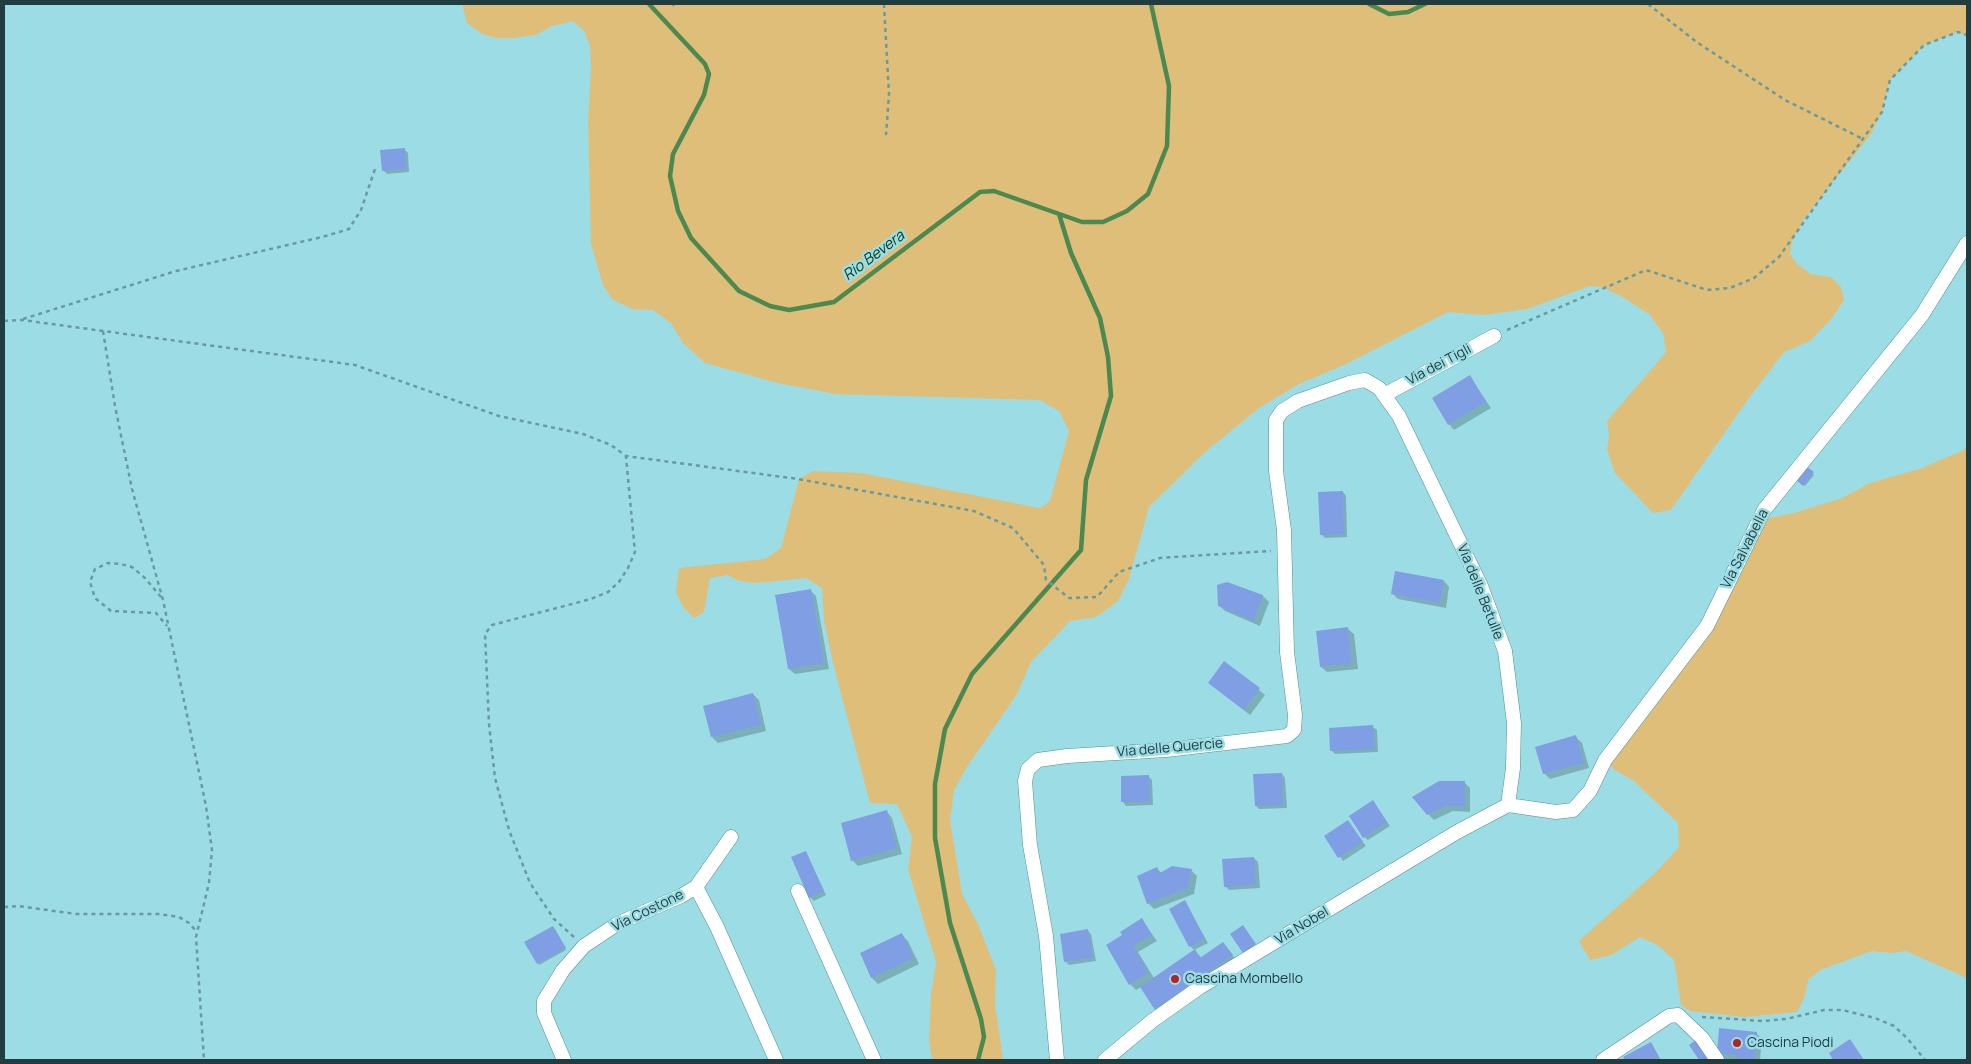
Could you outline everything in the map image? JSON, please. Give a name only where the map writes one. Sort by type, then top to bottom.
[{"type":"street","name":"Via Salvabella","points":[[1508,805],[1556,812],[1573,810],[1590,791],[1605,760],[1707,626],[1764,510],[1922,315],[1967,243]]},
{"type":"street","name":"Via dei Tigli","points":[[1384,395],[1494,336]]},
{"type":"street","name":"Via delle Betulle","points":[[1276,420],[1282,411],[1298,401],[1349,383],[1366,380],[1379,388],[1399,416],[1481,586],[1505,651],[1514,723],[1513,768],[1508,805]]},
{"type":"street","name":"Via delle Quercie","points":[[1057,1060],[1046,936],[1030,845],[1025,781],[1028,769],[1038,760],[1067,756],[1166,750],[1287,736],[1294,730],[1295,714],[1287,652],[1285,551],[1276,471],[1276,420]]},
{"type":"street","name":"Via Nobel","points":[[1105,1060],[1152,1021],[1200,987],[1457,832],[1508,805]]},
{"type":"street","name":"Via Costone","points":[[564,1060],[544,1013],[544,1000],[562,970],[584,946],[617,924],[682,896],[696,887],[731,837]]},
{"type":"street","points":[[696,887],[717,927],[776,1060]]},
{"type":"street","points":[[798,892],[874,1060]]},
{"type":"street","points":[[1603,1060],[1669,1016],[1678,1015],[1702,1038],[1717,1060]]},
{"type":"path","points":[[884,4],[889,95],[886,135]]},
{"type":"path","points":[[1648,4],[1698,43],[1785,100],[1863,139]]},
{"type":"path","points":[[1494,336],[1646,270],[1707,290],[1730,288],[1754,278],[1779,257],[1882,112],[1890,80],[1924,45],[1958,32],[1967,35]]},
{"type":"path","points":[[22,320],[176,271],[322,238],[348,229],[361,210],[374,169]]},
{"type":"path","points":[[4,321],[22,320],[356,365],[499,416],[583,434],[611,445],[626,456],[798,479],[974,511],[1013,528],[1044,565],[1046,580],[1069,598],[1097,597],[1119,572],[1160,558],[1285,551]]},
{"type":"path","points":[[103,331],[115,406],[132,489],[163,600],[206,806],[212,850],[209,883],[197,932],[204,1060]]},
{"type":"path","points":[[584,946],[554,919],[530,883],[509,830],[495,778],[489,724],[485,634],[492,625],[591,599],[608,592],[619,582],[628,568],[634,552],[626,456]]},
{"type":"path","points":[[163,600],[146,578],[126,566],[108,563],[95,568],[90,582],[95,598],[110,611],[156,613],[168,627]]},
{"type":"path","points":[[4,907],[18,906],[76,914],[159,914],[179,917],[197,932]]},
{"type":"path","points":[[1678,1015],[1763,1022],[1824,1010],[1842,1010],[1875,1018],[1894,1026],[1907,1038],[1925,1060]]},
{"type":"shaded area","points":[[462,4],[1967,4],[1967,36],[1958,32],[1924,45],[1890,80],[1882,112],[1871,134],[1804,219],[1792,241],[1790,254],[1797,264],[1811,274],[1831,277],[1841,287],[1844,300],[1832,318],[1810,341],[1784,352],[1746,402],[1671,510],[1653,513],[1615,473],[1607,449],[1609,436],[1607,421],[1666,352],[1663,333],[1649,314],[1621,296],[1602,287],[1590,286],[1527,309],[1483,315],[1448,312],[1344,365],[1299,384],[1259,408],[1205,452],[1149,507],[1129,579],[1118,601],[1096,617],[1070,621],[1031,662],[1017,694],[967,767],[954,790],[950,820],[962,894],[978,924],[996,970],[995,1005],[1003,1060],[932,1060],[929,1041],[931,994],[936,962],[908,869],[912,837],[897,804],[870,803],[833,663],[824,621],[822,588],[806,578],[757,583],[739,581],[728,575],[710,578],[704,612],[694,618],[683,607],[676,592],[679,568],[765,559],[781,548],[799,479],[813,471],[861,473],[1040,508],[1050,501],[1069,431],[1059,411],[1040,400],[836,394],[778,383],[705,363],[683,343],[671,323],[653,310],[632,309],[612,299],[603,285],[591,244],[588,122],[591,67],[590,47],[585,32],[573,21],[552,26],[536,35],[496,38],[482,34],[467,23]]},
{"type":"shaded area","points":[[1967,445],[1967,978],[1906,951],[1891,953],[1872,951],[1820,970],[1808,980],[1805,996],[1797,1012],[1745,1017],[1690,1011],[1681,1005],[1674,960],[1658,945],[1640,937],[1611,955],[1590,960],[1579,941],[1657,871],[1679,847],[1678,823],[1634,781],[1615,770],[1605,760],[1707,626],[1759,520],[1794,513],[1842,498],[1870,483],[1922,468],[1964,450]]},
{"type":"building","points":[[405,148],[406,169],[382,171],[380,150]]},
{"type":"building","points":[[1470,375],[1486,402],[1448,425],[1432,398]]},
{"type":"building","points":[[1806,466],[1814,472],[1803,486],[1795,479]]},
{"type":"building","points":[[1343,491],[1344,534],[1320,535],[1318,492]]},
{"type":"building","points":[[1395,571],[1444,580],[1440,603],[1391,594]]},
{"type":"building","points":[[1227,582],[1263,595],[1254,621],[1218,606],[1217,585]]},
{"type":"building","points":[[811,589],[824,663],[788,669],[775,595]]},
{"type":"building","points":[[1348,627],[1352,663],[1320,667],[1316,631]]},
{"type":"building","points":[[1224,661],[1260,688],[1244,710],[1208,683]]},
{"type":"building","points":[[753,693],[761,725],[711,737],[703,706]]},
{"type":"building","points":[[1373,725],[1375,749],[1330,751],[1329,728]]},
{"type":"building","points":[[1576,735],[1584,763],[1543,774],[1535,747]]},
{"type":"building","points":[[1282,773],[1283,805],[1255,806],[1253,774]]},
{"type":"building","points":[[1149,775],[1150,802],[1121,802],[1121,776]]},
{"type":"building","points":[[1439,781],[1465,781],[1465,806],[1446,806],[1427,815],[1412,797]]},
{"type":"building","points":[[1373,800],[1387,822],[1363,838],[1349,816]]},
{"type":"building","points":[[887,810],[897,848],[851,861],[841,823]]},
{"type":"building","points":[[1348,820],[1363,842],[1338,858],[1324,836]]},
{"type":"building","points":[[806,851],[824,891],[809,898],[791,857]]},
{"type":"building","points":[[1254,857],[1256,884],[1224,887],[1222,859]]},
{"type":"building","points":[[1172,866],[1192,869],[1188,888],[1147,904],[1137,876],[1157,867],[1160,873]]},
{"type":"building","points":[[1185,900],[1205,939],[1189,947],[1169,909]]},
{"type":"building","points":[[1142,918],[1152,935],[1133,946],[1149,973],[1129,985],[1106,945],[1122,935],[1120,932]]},
{"type":"building","points":[[1243,925],[1256,944],[1243,953],[1230,934]]},
{"type":"building","points":[[553,926],[566,948],[537,964],[524,942]]},
{"type":"building","points":[[1088,929],[1093,958],[1064,962],[1060,934]]},
{"type":"building","points":[[902,933],[914,958],[871,978],[860,953]]},
{"type":"building","name":"Cascina Mombello","points":[[1223,942],[1233,955],[1155,1010],[1140,987],[1195,949],[1200,958]]},
{"type":"building","name":"Cascina Piodi","points":[[1719,1028],[1757,1032],[1754,1060],[1737,1060],[1737,1055],[1717,1054]]},
{"type":"building","points":[[1850,1039],[1864,1060],[1833,1060],[1829,1053]]},
{"type":"building","points":[[1696,1040],[1711,1060],[1699,1060],[1689,1045]]},
{"type":"building","points":[[1651,1042],[1659,1057],[1652,1060],[1625,1060],[1623,1057]]},
{"type":"waterway","name":"Rio Bevera","points":[[649,4],[705,64],[709,74],[704,95],[673,154],[670,176],[678,211],[691,238],[739,291],[770,306],[789,310],[834,302],[980,192],[994,191],[1082,222],[1103,222],[1127,211],[1148,194],[1167,146],[1169,86],[1151,4]]},
{"type":"waterway","name":"Rio Bevera","points":[[1369,4],[1389,14],[1408,12],[1425,4]]},
{"type":"waterway","points":[[978,1060],[984,1037],[981,1019],[950,923],[935,838],[935,784],[945,729],[972,674],[1081,550],[1086,480],[1111,396],[1108,357],[1100,318],[1071,253],[1059,214]]},
{"type":"place","name":"Cascina Mombello","points":[[1175,979]]},
{"type":"place","name":"Cascina Piodi","points":[[1737,1043]]}]
